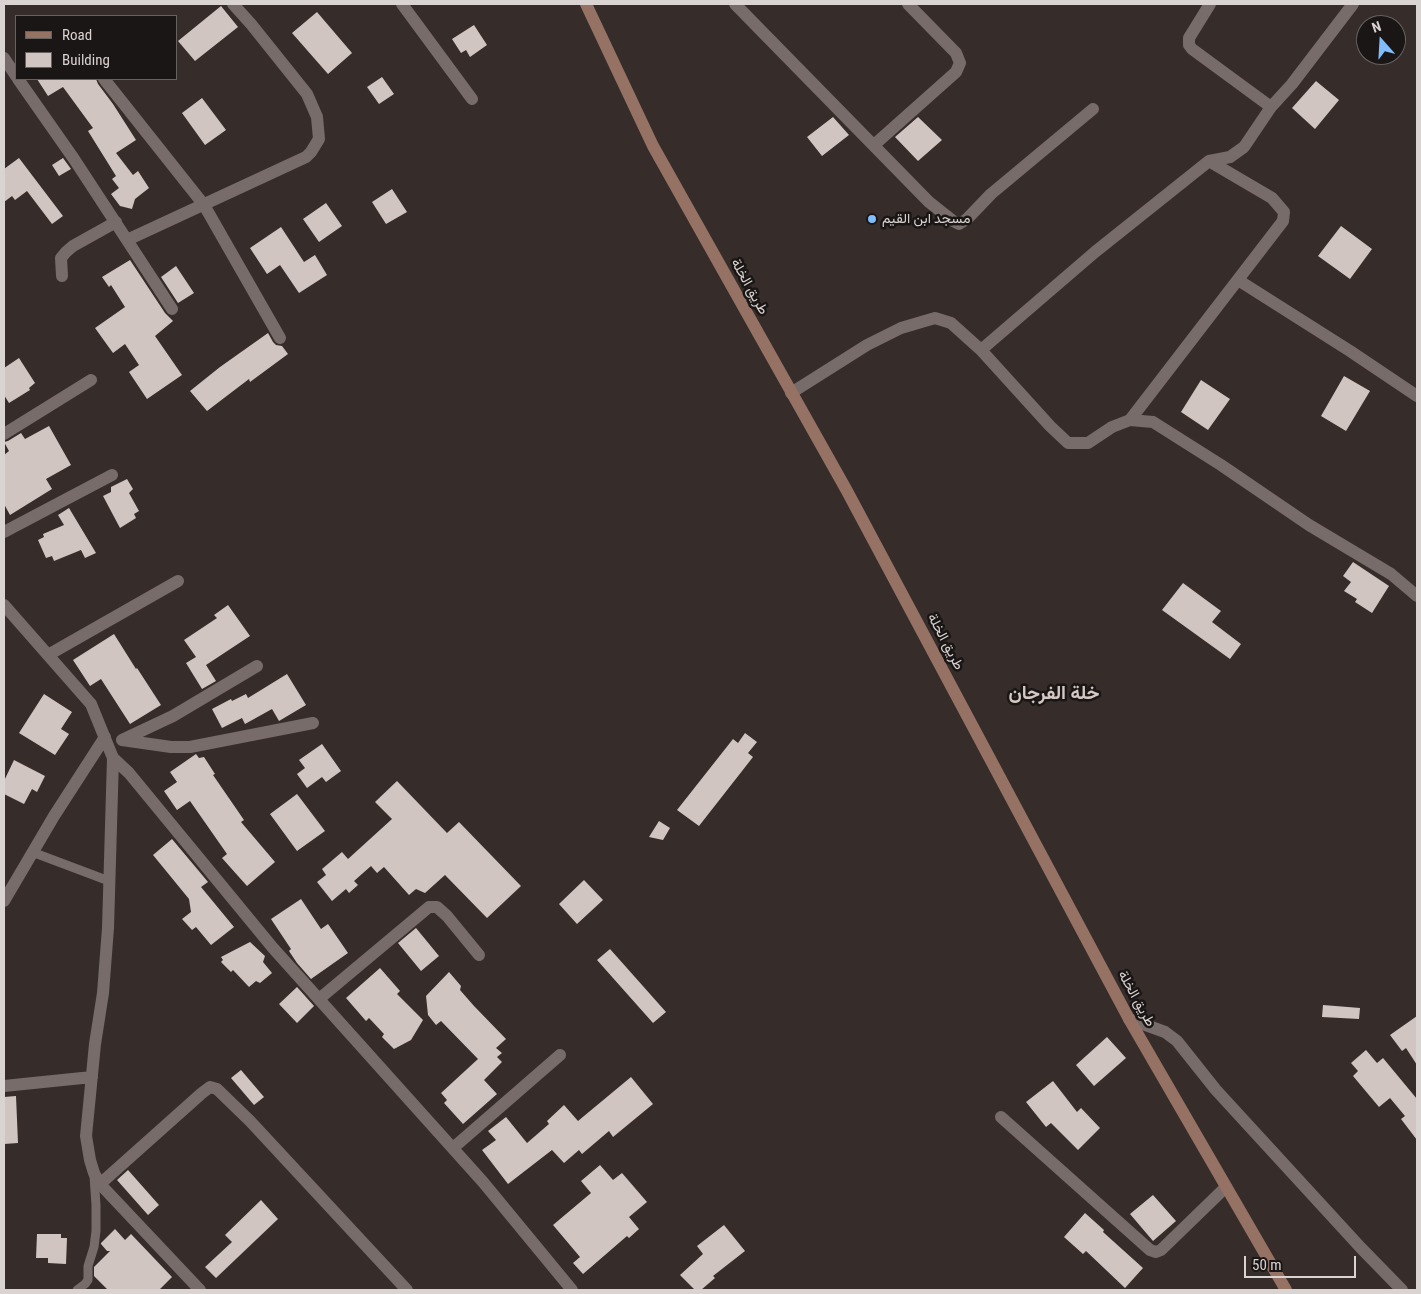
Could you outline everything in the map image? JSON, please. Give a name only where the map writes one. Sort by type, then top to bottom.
[{"type":"street","points":[[127,240],[306,157],[319,138],[317,116],[307,94],[233,4]]},
{"type":"street","points":[[402,4],[472,100]]},
{"type":"street","name":"طريق الخلة","points":[[586,4],[652,146],[847,491],[1129,1020],[1286,1290]]},
{"type":"street","points":[[735,4],[930,202],[959,224],[967,219],[991,194],[1093,109]]},
{"type":"street","points":[[874,145],[956,72],[960,63],[956,53],[908,4]]},
{"type":"street","points":[[1210,4],[1189,38],[1189,44],[1192,49],[1271,107]]},
{"type":"street","points":[[981,350],[1095,252],[1209,161],[1230,157],[1244,147],[1271,107],[1292,84],[1353,4]]},
{"type":"street","points":[[4,58],[15,74]]},
{"type":"street","points":[[19,80],[74,159],[172,309]]},
{"type":"street","points":[[105,80],[204,205],[280,338]]},
{"type":"street","points":[[1130,420],[1283,222],[1284,212],[1272,198],[1209,161]]},
{"type":"street","points":[[62,276],[61,258],[66,252],[116,222]]},
{"type":"street","points":[[1238,280],[1417,396]]},
{"type":"street","points":[[791,393],[867,345],[901,328],[935,318],[951,323],[981,350],[1050,426],[1068,442],[1088,443],[1112,427],[1130,420],[1154,422],[1221,465],[1308,525],[1391,574],[1417,596]]},
{"type":"street","points":[[4,434],[91,380]]},
{"type":"street","points":[[4,532],[112,475]]},
{"type":"street","points":[[48,655],[178,581]]},
{"type":"street","points":[[8,609],[91,704],[109,747],[273,948],[483,1182],[572,1290]]},
{"type":"street","points":[[4,624],[8,609]]},
{"type":"street","points":[[4,901],[54,816],[109,747],[173,716],[257,666]]},
{"type":"street","points":[[122,740],[190,748],[313,723]]},
{"type":"street","points":[[109,747],[109,881],[104,993],[95,1044],[86,1136],[90,1160],[97,1178],[138,1226],[200,1290]]},
{"type":"street","points":[[319,999],[429,907],[436,907],[447,916],[479,955]]},
{"type":"street","points":[[1129,1020],[1164,1032],[1176,1041],[1216,1090],[1402,1290]]},
{"type":"street","points":[[453,1148],[560,1055]]},
{"type":"street","points":[[4,1086],[92,1077]]},
{"type":"street","points":[[97,1178],[210,1087],[217,1089],[250,1121],[407,1290]]},
{"type":"street","points":[[1001,1117],[1150,1250],[1156,1252],[1161,1250],[1226,1187]]},
{"type":"lane","points":[[32,852],[109,881]]},
{"type":"lane","points":[[77,1290],[88,1280],[88,1266],[94,1247],[97,1178]]},
{"type":"building","points":[[221,6],[238,27],[195,61],[178,41]]},
{"type":"building","points":[[317,12],[352,53],[328,74],[292,33]]},
{"type":"building","points":[[474,25],[487,45],[470,57],[466,50],[461,53],[452,39]]},
{"type":"building","points":[[382,77],[394,94],[379,104],[367,87]]},
{"type":"building","points":[[38,80],[96,80],[136,140],[116,153],[133,175],[138,171],[149,188],[135,199],[132,209],[120,206],[111,194],[119,188],[112,179],[116,176],[88,131],[93,128],[63,87],[48,96]]},
{"type":"building","points":[[1316,81],[1339,100],[1315,129],[1292,108]]},
{"type":"building","points":[[202,98],[226,130],[205,145],[182,113]]},
{"type":"building","points":[[833,117],[849,135],[822,156],[807,137]]},
{"type":"building","points":[[918,117],[942,140],[918,161],[895,137]]},
{"type":"building","points":[[19,158],[63,216],[52,224],[27,191],[15,200],[12,196],[4,202],[4,169]]},
{"type":"building","points":[[63,158],[71,169],[59,176],[52,165]]},
{"type":"building","points":[[392,189],[407,212],[386,224],[372,202]]},
{"type":"building","points":[[326,203],[342,226],[319,242],[303,219]]},
{"type":"building","points":[[1341,226],[1372,249],[1350,279],[1318,256]]},
{"type":"building","points":[[281,227],[304,262],[315,255],[327,275],[299,293],[280,265],[267,274],[250,248]]},
{"type":"building","points":[[130,260],[165,313],[173,321],[155,336],[182,375],[147,399],[129,372],[139,365],[125,344],[113,353],[95,328],[125,307],[111,285],[109,287],[102,277]]},
{"type":"building","points":[[176,266],[194,293],[178,303],[161,277]]},
{"type":"building","points":[[268,333],[273,342],[276,345],[282,346],[288,354],[250,382],[249,379],[207,411],[190,391]]},
{"type":"building","points":[[19,358],[35,383],[29,388],[30,390],[9,403],[4,395],[4,368]]},
{"type":"building","points":[[1344,376],[1370,391],[1346,431],[1321,416]]},
{"type":"building","points":[[1201,380],[1230,399],[1208,430],[1181,412]]},
{"type":"building","points":[[49,426],[71,465],[46,479],[52,489],[10,515],[4,504],[4,455],[9,451],[4,442],[21,433],[25,439]]},
{"type":"building","points":[[127,479],[133,489],[129,493],[139,511],[134,514],[136,518],[120,528],[103,496],[111,492],[111,487]]},
{"type":"building","points":[[69,508],[96,553],[85,558],[81,550],[54,561],[52,556],[46,558],[38,540],[44,537],[43,534],[64,525],[58,515]]},
{"type":"building","points":[[1353,562],[1389,586],[1372,613],[1355,602],[1357,599],[1344,591],[1351,582],[1343,576]]},
{"type":"building","points":[[1183,583],[1221,611],[1212,622],[1241,644],[1230,659],[1162,610]]},
{"type":"building","points":[[228,605],[250,636],[206,665],[216,681],[202,689],[186,663],[196,657],[184,640],[217,618],[214,615]]},
{"type":"building","points":[[114,634],[161,705],[130,724],[101,679],[90,686],[73,660]]},
{"type":"building","points":[[287,674],[306,705],[279,721],[272,709],[245,724],[242,718],[222,728],[212,709],[246,694],[248,698]]},
{"type":"building","points":[[44,694],[72,712],[61,729],[69,734],[55,755],[19,733]]},
{"type":"building","points":[[745,733],[757,742],[748,753],[753,757],[699,826],[677,810],[733,739],[738,743]]},
{"type":"building","points":[[322,744],[341,771],[326,782],[322,777],[307,788],[297,774],[305,768],[299,760]]},
{"type":"building","points":[[196,754],[199,758],[204,757],[215,774],[213,775],[244,820],[241,822],[275,862],[247,886],[222,858],[227,854],[190,801],[177,810],[164,791],[177,782],[170,772]]},
{"type":"building","points":[[14,760],[45,776],[37,792],[32,789],[24,804],[4,794],[4,781]]},
{"type":"building","points":[[397,781],[447,833],[459,822],[521,886],[487,918],[445,875],[425,893],[416,889],[409,895],[384,867],[377,873],[371,866],[354,881],[358,885],[349,893],[346,889],[332,901],[317,882],[326,875],[322,869],[342,852],[348,859],[392,819],[375,802]]},
{"type":"building","points":[[297,794],[325,831],[297,851],[270,814]]},
{"type":"building","points":[[659,821],[670,828],[663,840],[649,837]]},
{"type":"building","points":[[172,839],[208,882],[201,887],[234,927],[211,945],[196,927],[192,930],[182,919],[191,912],[189,899],[153,855]]},
{"type":"building","points":[[584,880],[603,900],[577,924],[559,904]]},
{"type":"building","points":[[301,899],[321,929],[328,924],[348,953],[311,979],[289,951],[291,949],[271,919]]},
{"type":"building","points":[[416,928],[439,956],[421,971],[398,943]]},
{"type":"building","points":[[250,942],[265,956],[263,962],[272,973],[260,983],[256,981],[249,987],[233,970],[231,972],[221,962],[223,960],[221,957]]},
{"type":"building","points":[[610,949],[666,1012],[653,1023],[597,960]]},
{"type":"building","points":[[380,968],[400,991],[397,994],[423,1020],[411,1040],[394,1049],[382,1037],[384,1034],[369,1018],[366,1021],[346,998]]},
{"type":"building","points":[[449,972],[461,986],[460,990],[506,1039],[496,1048],[502,1053],[497,1057],[502,1062],[484,1080],[497,1094],[463,1124],[444,1103],[447,1100],[441,1093],[478,1059],[441,1021],[436,1025],[428,1015],[426,996]]},
{"type":"building","points":[[297,987],[314,1006],[297,1023],[279,1004]]},
{"type":"building","points":[[1323,1005],[1360,1008],[1359,1019],[1322,1017]]},
{"type":"building","points":[[1417,1016],[1417,1065],[1406,1048],[1402,1051],[1390,1035]]},
{"type":"building","points":[[1107,1037],[1126,1058],[1094,1086],[1076,1065]]},
{"type":"building","points":[[1366,1050],[1377,1063],[1383,1058],[1417,1099],[1417,1140],[1401,1119],[1405,1116],[1390,1098],[1379,1107],[1353,1076],[1358,1071],[1351,1063]]},
{"type":"building","points":[[241,1070],[264,1097],[254,1105],[231,1078]]},
{"type":"building","points":[[631,1077],[653,1104],[613,1137],[609,1131],[582,1154],[579,1150],[564,1163],[552,1150],[508,1184],[482,1150],[496,1140],[488,1131],[506,1117],[527,1143],[549,1124],[547,1121],[564,1105],[578,1121]]},
{"type":"building","points":[[1053,1081],[1077,1112],[1081,1108],[1100,1128],[1078,1150],[1051,1123],[1046,1127],[1026,1102]]},
{"type":"building","points":[[16,1096],[18,1143],[4,1144],[4,1097]]},
{"type":"building","points":[[600,1165],[613,1180],[622,1173],[647,1202],[629,1217],[639,1229],[629,1238],[627,1236],[583,1274],[573,1263],[580,1257],[553,1225],[591,1193],[581,1181]]},
{"type":"building","points":[[128,1170],[159,1205],[148,1215],[117,1180]]},
{"type":"building","points":[[1153,1195],[1176,1221],[1153,1241],[1130,1214]]},
{"type":"building","points":[[261,1200],[278,1219],[216,1278],[205,1267],[232,1242],[225,1235]]},
{"type":"building","points":[[1085,1213],[1143,1268],[1125,1288],[1086,1251],[1083,1254],[1064,1237]]},
{"type":"building","points":[[724,1225],[745,1251],[713,1276],[715,1278],[701,1290],[695,1290],[680,1275],[703,1254],[697,1246]]},
{"type":"building","points":[[115,1229],[125,1240],[131,1234],[172,1277],[159,1290],[108,1290],[94,1276],[94,1267],[110,1251],[107,1251],[101,1243]]},
{"type":"building","points":[[37,1234],[61,1234],[61,1238],[67,1238],[66,1264],[48,1263],[48,1258],[36,1258]]},
{"type":"place","name":"مسجد ابن القيم","points":[[872,219]]},
{"type":"district","name":"خلة الفرجان","points":[[1054,694]]}]
